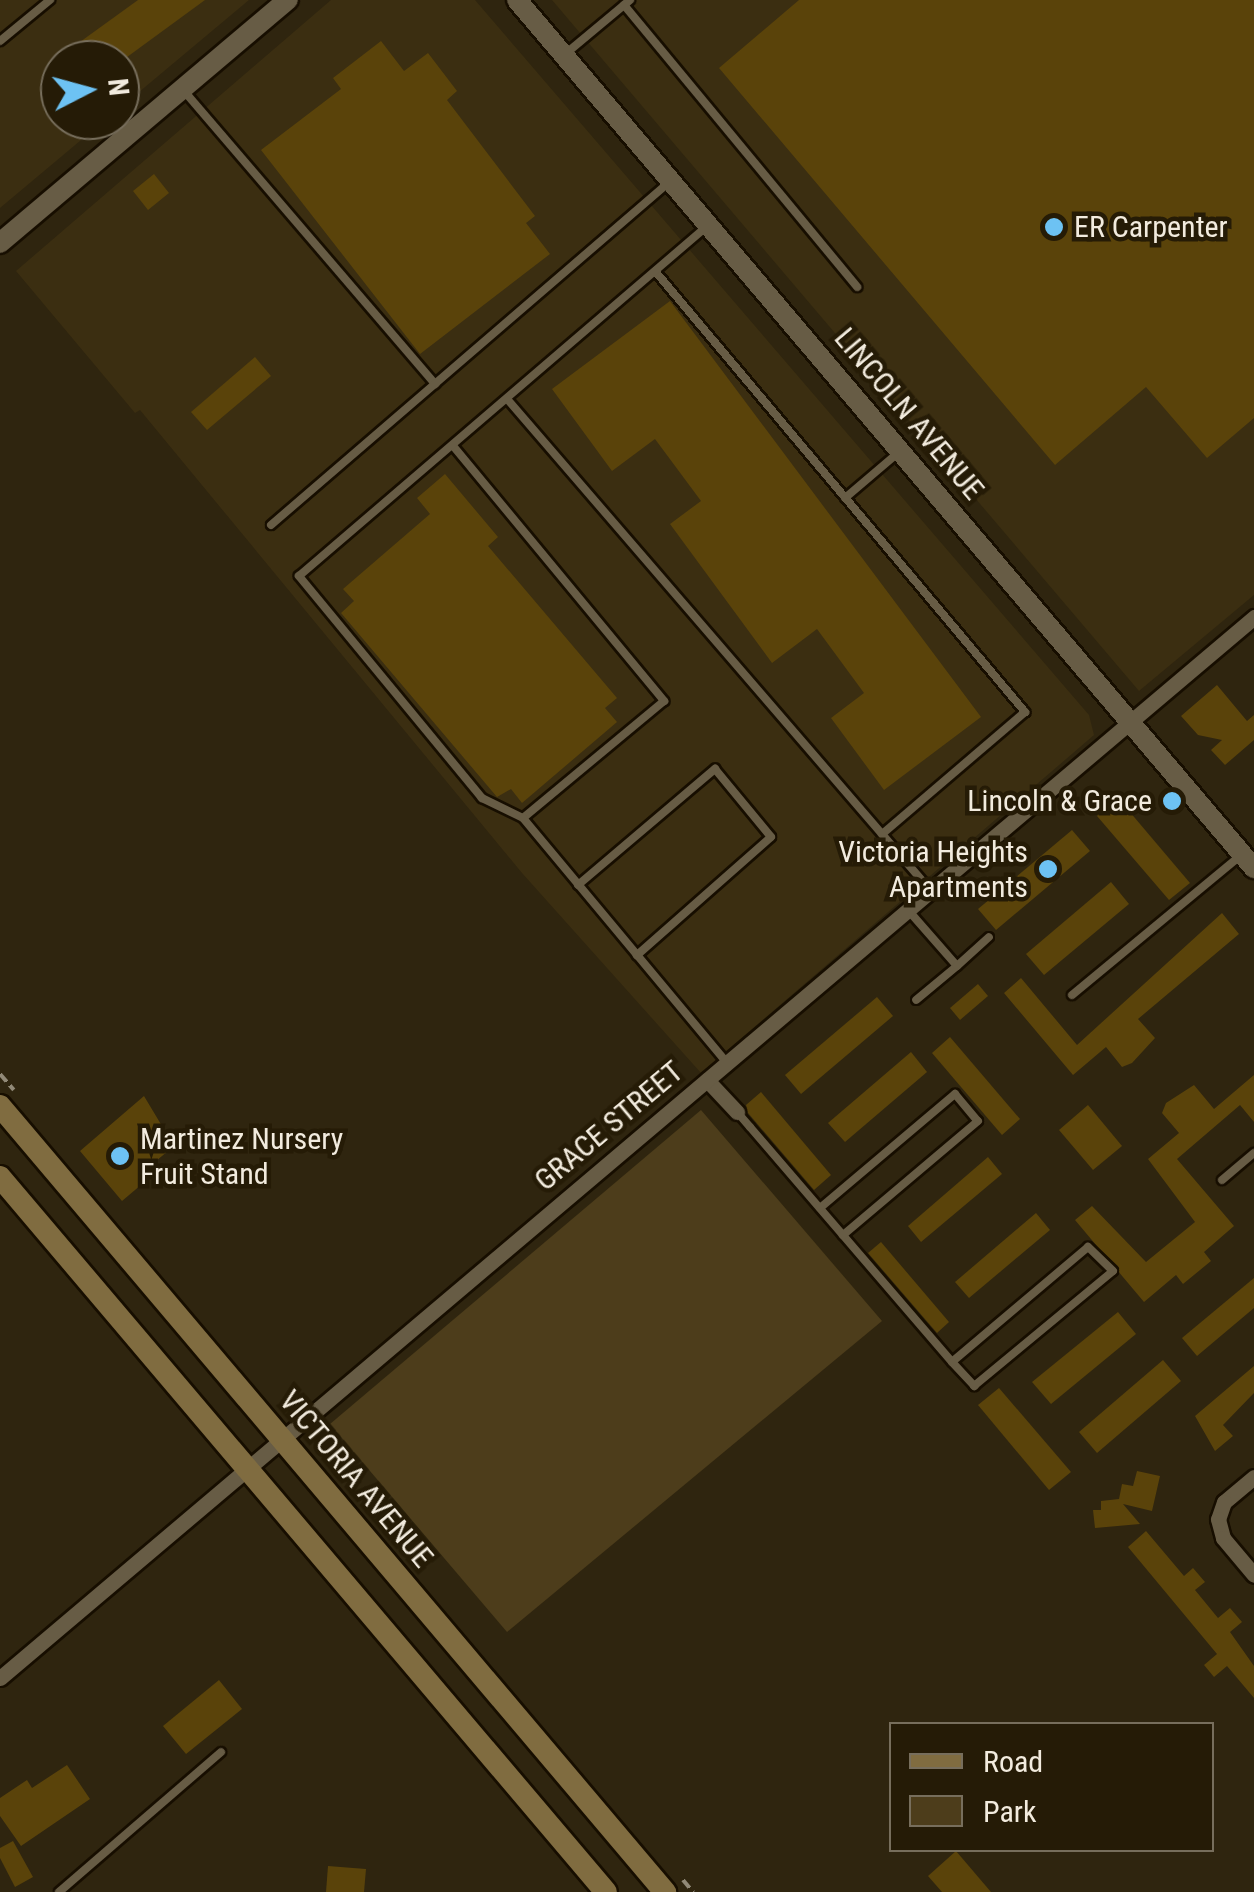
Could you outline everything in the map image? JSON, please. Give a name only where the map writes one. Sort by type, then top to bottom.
[{"type":"main road","name":"VICTORIA AVENUE","points":[[0,1106],[666,1892]]},
{"type":"main road","points":[[0,1177],[606,1892]]},
{"type":"street","points":[[0,242],[288,0]]},
{"type":"street","name":"LINCOLN AVENUE","points":[[517,0],[1248,861]]},
{"type":"street","name":"GRACE STREET","points":[[0,1678],[1254,617]]},
{"type":"street","points":[[707,1080],[737,1112]]},
{"type":"street","points":[[1254,1477],[1224,1502],[1218,1519],[1224,1538],[1254,1575]]},
{"type":"lane","points":[[0,41],[50,0]]},
{"type":"lane","points":[[564,55],[627,2],[857,287]]},
{"type":"lane","points":[[183,89],[435,384]]},
{"type":"lane","points":[[271,525],[671,181]]},
{"type":"lane","points":[[709,225],[299,576],[482,798],[522,818],[727,1063]]},
{"type":"lane","points":[[656,271],[1025,712],[882,834]]},
{"type":"lane","points":[[508,400],[931,891]]},
{"type":"lane","points":[[454,447],[664,701],[522,818]]},
{"type":"lane","points":[[846,498],[901,450]]},
{"type":"lane","points":[[578,885],[714,769],[771,837],[637,955]]},
{"type":"lane","points":[[1072,995],[1248,861]]},
{"type":"lane","points":[[908,910],[956,966]]},
{"type":"lane","points":[[916,1000],[989,937]]},
{"type":"lane","points":[[820,1208],[955,1094],[978,1121],[843,1235]]},
{"type":"lane","points":[[737,1112],[952,1362],[974,1386],[1113,1272],[1088,1247],[952,1362]]},
{"type":"lane","points":[[1222,1180],[1254,1153]]},
{"type":"lane","points":[[59,1892],[221,1752]]},
{"type":"shaded area","points":[[0,0],[249,0],[140,91],[140,40],[40,40],[40,140],[81,140],[0,208]]},
{"type":"shaded area","points":[[331,0],[475,0],[1089,715],[1094,735],[701,1073],[522,873],[140,410],[135,413],[16,271]]},
{"type":"shaded area","name":"ER Carpenter","points":[[552,0],[1254,0],[1254,595],[1139,691]]},
{"type":"green space","points":[[701,1110],[882,1321],[507,1632],[330,1424]]},
{"type":"building","points":[[138,0],[205,0],[140,48],[140,40],[83,40]]},
{"type":"building","name":"ER Carpenter","points":[[799,0],[1254,0],[1254,418],[1207,458],[1146,387],[1055,465],[719,68]]},
{"type":"building","points":[[381,41],[404,71],[428,53],[457,91],[447,100],[535,216],[526,223],[550,254],[420,354],[261,150],[341,89],[333,78]]},
{"type":"building","points":[[154,174],[169,193],[148,210],[133,191]]},
{"type":"building","points":[[670,301],[981,717],[884,790],[831,718],[864,693],[817,629],[772,663],[670,524],[701,501],[655,439],[612,471],[552,389]]},
{"type":"building","points":[[255,357],[271,376],[207,430],[191,412]]},
{"type":"building","points":[[445,474],[498,537],[488,546],[617,698],[605,708],[617,722],[522,803],[511,789],[497,797],[341,613],[354,601],[343,589],[430,514],[417,498]]},
{"type":"building","points":[[1217,685],[1247,721],[1254,715],[1254,740],[1225,765],[1211,750],[1222,740],[1198,735],[1181,716]]},
{"type":"building","name":"Victoria Heights Apartments","points":[[1118,798],[1190,883],[1169,900],[1097,816]]},
{"type":"building","name":"Victoria Heights Apartments","points":[[1072,830],[1090,851],[996,930],[978,909]]},
{"type":"building","name":"Victoria Heights Apartments","points":[[1111,882],[1129,904],[1044,975],[1026,954]]},
{"type":"building","points":[[1222,913],[1239,934],[1138,1019],[1155,1038],[1132,1063],[1122,1067],[1106,1047],[1073,1075],[1004,993],[1021,978],[1077,1045]]},
{"type":"building","name":"Victoria Heights Apartments","points":[[978,984],[988,996],[960,1020],[950,1008]]},
{"type":"building","points":[[877,997],[893,1016],[801,1094],[785,1075]]},
{"type":"building","points":[[950,1037],[1020,1119],[1002,1135],[932,1053]]},
{"type":"building","points":[[911,1052],[927,1072],[845,1142],[828,1123]]},
{"type":"building","points":[[1254,1075],[1254,1122],[1240,1105],[1177,1159],[1234,1226],[1204,1252],[1211,1261],[1183,1284],[1176,1275],[1144,1302],[1075,1220],[1092,1206],[1146,1262],[1195,1222],[1148,1159],[1179,1133],[1162,1113],[1166,1103],[1194,1085],[1214,1109]]},
{"type":"building","points":[[761,1092],[831,1175],[814,1190],[748,1113],[746,1105]]},
{"type":"building","points":[[144,1096],[174,1146],[156,1161],[161,1168],[122,1201],[80,1151]]},
{"type":"building","points":[[1088,1105],[1122,1146],[1093,1170],[1059,1130]]},
{"type":"building","points":[[988,1157],[1002,1174],[921,1242],[908,1226]]},
{"type":"building","points":[[1036,1213],[1050,1230],[969,1298],[955,1282]]},
{"type":"building","points":[[881,1242],[949,1322],[937,1333],[868,1253]]},
{"type":"building","points":[[1254,1278],[1254,1308],[1197,1356],[1182,1338]]},
{"type":"building","points":[[1118,1312],[1136,1334],[1051,1404],[1032,1382]]},
{"type":"building","points":[[1163,1360],[1181,1381],[1097,1453],[1079,1432]]},
{"type":"building","points":[[1254,1366],[1254,1393],[1223,1425],[1233,1436],[1215,1451],[1195,1416]]},
{"type":"building","points":[[999,1388],[1071,1472],[1049,1490],[978,1405]]},
{"type":"building","points":[[1137,1471],[1160,1476],[1152,1511],[1123,1504],[1140,1524],[1095,1528],[1093,1510],[1101,1510],[1101,1501],[1119,1499],[1122,1484],[1133,1486]]},
{"type":"building","points":[[1146,1531],[1184,1576],[1193,1568],[1205,1582],[1195,1590],[1218,1618],[1230,1608],[1242,1622],[1230,1632],[1254,1666],[1254,1698],[1227,1666],[1214,1677],[1204,1665],[1217,1654],[1128,1547]]},
{"type":"building","points":[[219,1680],[242,1709],[186,1754],[163,1726]]},
{"type":"building","points":[[67,1765],[90,1799],[21,1846],[0,1816],[0,1798],[27,1780],[32,1788]]},
{"type":"building","points":[[13,1841],[33,1877],[15,1887],[0,1858],[0,1848]]},
{"type":"building","points":[[957,1852],[991,1892],[942,1892],[928,1876]]},
{"type":"building","points":[[328,1866],[366,1869],[364,1892],[326,1892]]},
{"type":"place","name":"ER Carpenter","points":[[1054,227]]},
{"type":"place","name":"Lincoln & Grace","points":[[1172,801]]},
{"type":"place","name":"Victoria Heights Apartments","points":[[1048,869]]},
{"type":"place","name":"Martinez Nursery Fruit Stand","points":[[120,1156]]}]
